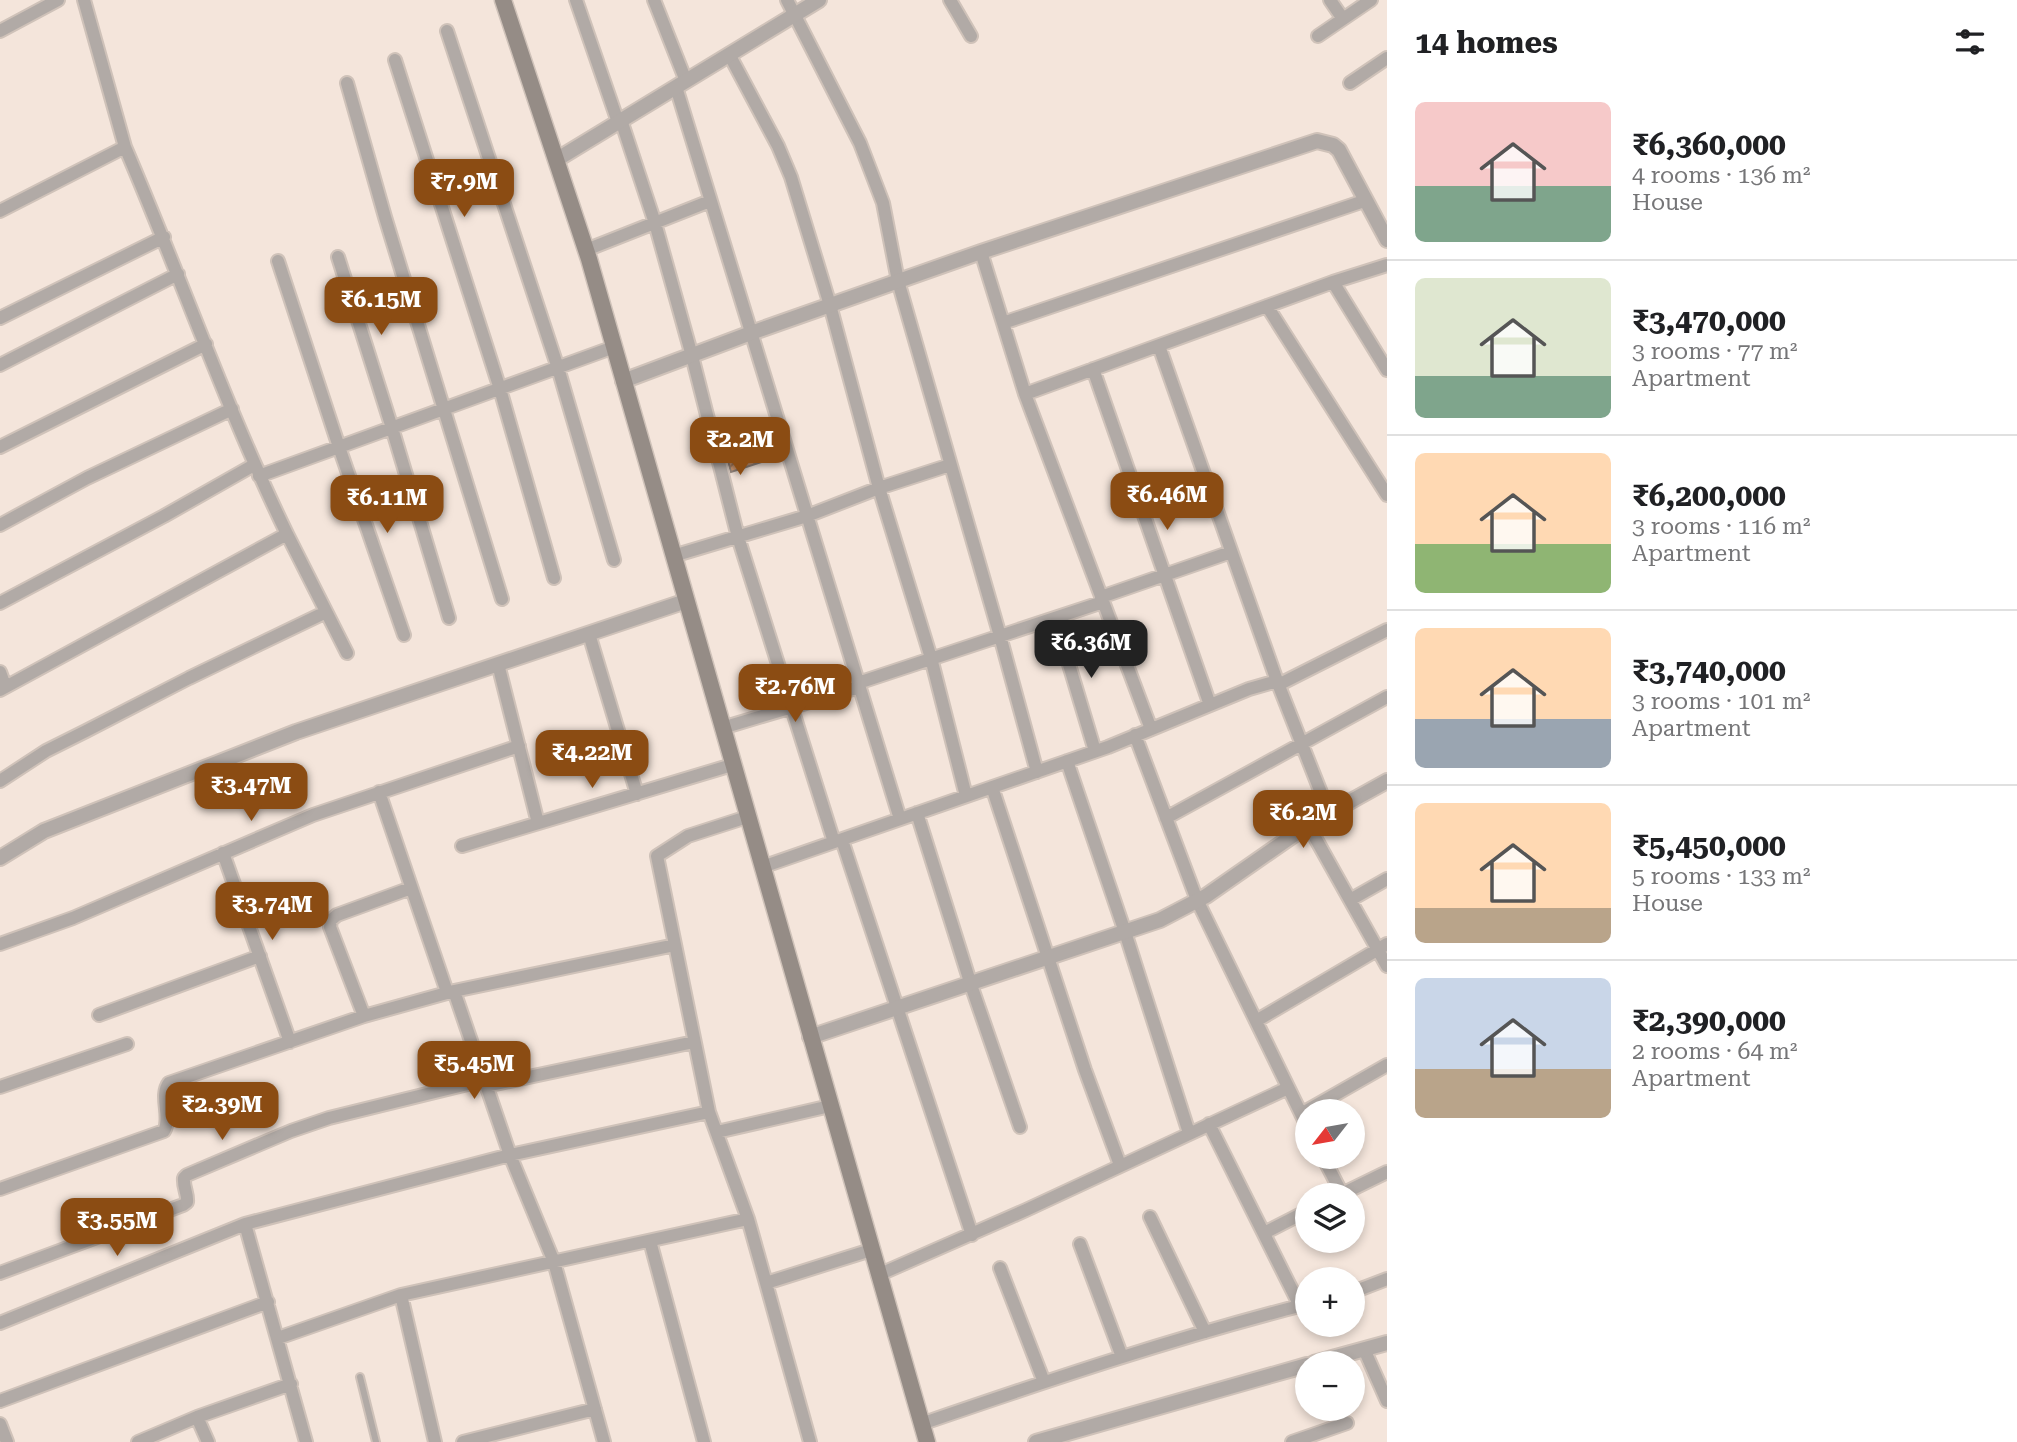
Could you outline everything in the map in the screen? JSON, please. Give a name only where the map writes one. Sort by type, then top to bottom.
[{"type":"main road","points":[[503,0],[586,250],[927,1442]]},
{"type":"street","points":[[0,31],[58,0]]},
{"type":"street","points":[[84,0],[125,147],[164,237],[256,470],[347,653]]},
{"type":"street","points":[[576,0],[655,223],[738,537],[792,707],[972,1235]]},
{"type":"street","points":[[654,0],[681,84],[710,201],[900,819]]},
{"type":"street","points":[[787,0],[873,174],[890,233],[898,281],[1037,772]]},
{"type":"street","points":[[556,160],[819,0]]},
{"type":"street","points":[[950,0],[971,36]]},
{"type":"street","points":[[1330,0],[1343,19]]},
{"type":"street","points":[[1318,36],[1371,0]]},
{"type":"street","points":[[447,30],[558,368],[614,560]]},
{"type":"street","points":[[729,54],[786,163],[830,305],[879,488],[931,658],[966,796]]},
{"type":"street","points":[[1350,83],[1387,58]]},
{"type":"street","points":[[396,60],[500,389],[554,578]]},
{"type":"street","points":[[347,83],[385,217],[502,599]]},
{"type":"street","points":[[624,382],[751,333],[981,252],[1317,141],[1333,145],[1339,150],[1387,240]]},
{"type":"street","points":[[0,211],[125,147]]},
{"type":"street","points":[[586,250],[710,201]]},
{"type":"street","points":[[1003,323],[1364,201]]},
{"type":"street","points":[[0,318],[164,237]]},
{"type":"street","points":[[981,252],[1024,394],[1151,729]]},
{"type":"street","points":[[338,257],[449,618]]},
{"type":"street","points":[[278,261],[404,635]]},
{"type":"street","points":[[1024,394],[1387,265]]},
{"type":"street","points":[[0,365],[178,274]]},
{"type":"street","points":[[1333,282],[1387,370]]},
{"type":"street","points":[[1267,306],[1387,494]]},
{"type":"street","points":[[0,447],[206,344]]},
{"type":"street","points":[[1159,346],[1278,683],[1329,814]]},
{"type":"street","points":[[0,603],[256,470],[339,447],[614,347]]},
{"type":"street","points":[[1093,369],[1210,705]]},
{"type":"street","points":[[0,525],[87,478],[232,409]]},
{"type":"street","points":[[673,556],[807,516],[879,488],[950,465]]},
{"type":"street","points":[[0,673],[3,688],[286,534]]},
{"type":"street","points":[[722,728],[859,685],[931,658],[1055,618],[1231,552]]},
{"type":"street","points":[[0,858],[44,831],[296,732],[686,601]]},
{"type":"street","points":[[0,781],[46,751],[326,612]]},
{"type":"street","points":[[1055,618],[1095,751]]},
{"type":"street","points":[[762,867],[1095,751],[1249,689],[1278,683],[1387,630]]},
{"type":"street","points":[[589,634],[637,794]]},
{"type":"street","points":[[498,664],[538,823]]},
{"type":"street","points":[[1166,818],[1387,697]]},
{"type":"street","points":[[1135,735],[1197,901],[1295,1102]]},
{"type":"street","points":[[0,944],[73,918],[313,815],[519,746]]},
{"type":"street","points":[[1067,761],[1189,1133]]},
{"type":"street","points":[[462,846],[732,765]]},
{"type":"street","points":[[810,1037],[1160,920],[1197,901],[1308,825],[1387,781]]},
{"type":"street","points":[[992,788],[1085,1070],[1121,1166]]},
{"type":"street","points":[[379,792],[411,888],[510,1155],[554,1262],[604,1442]]},
{"type":"street","points":[[917,813],[971,985],[1020,1127]]},
{"type":"street","points":[[747,817],[688,836],[657,856],[709,1112],[748,1219],[810,1442]]},
{"type":"street","points":[[1308,825],[1350,900],[1382,947],[1387,966]]},
{"type":"street","points":[[223,853],[290,1042]]},
{"type":"street","points":[[1350,900],[1387,879]]},
{"type":"street","points":[[364,1016],[330,927],[331,920],[337,915],[411,888]]},
{"type":"street","points":[[0,1189],[163,1131],[167,1124],[165,1090],[169,1083],[364,1016],[450,992],[675,945]]},
{"type":"street","points":[[1256,1021],[1382,947]]},
{"type":"street","points":[[99,1015],[260,956]]},
{"type":"street","points":[[0,1273],[183,1205],[188,1197],[183,1183],[187,1175],[329,1118],[485,1083],[694,1042]]},
{"type":"street","points":[[0,1087],[127,1044]]},
{"type":"street","points":[[1336,1099],[1387,1065]]},
{"type":"street","points":[[878,1275],[972,1235],[1288,1088]]},
{"type":"street","points":[[717,1132],[830,1106]]},
{"type":"street","points":[[0,1323],[246,1224],[510,1155],[709,1112]]},
{"type":"street","points":[[1209,1124],[1295,1289]]},
{"type":"street","points":[[1365,1183],[1387,1172]]},
{"type":"street","points":[[1150,1217],[1205,1332]]},
{"type":"street","points":[[1264,1233],[1295,1217]]},
{"type":"street","points":[[278,1338],[401,1296],[748,1219]]},
{"type":"street","points":[[246,1224],[306,1442]]},
{"type":"street","points":[[650,1241],[705,1442]]},
{"type":"street","points":[[1080,1244],[1122,1357]]},
{"type":"street","points":[[766,1283],[872,1251]]},
{"type":"street","points":[[1000,1268],[1044,1382]]},
{"type":"street","points":[[1365,1287],[1387,1279]]},
{"type":"street","points":[[401,1296],[435,1442]]},
{"type":"street","points":[[0,1401],[268,1303]]},
{"type":"street","points":[[921,1424],[1122,1357],[1295,1307]]},
{"type":"street","points":[[1357,1351],[1387,1343]]},
{"type":"street","points":[[1364,1349],[1387,1401]]},
{"type":"street","points":[[1036,1442],[1295,1368]]},
{"type":"street","points":[[138,1442],[197,1417],[291,1384]]},
{"type":"street","points":[[463,1442],[595,1409]]},
{"type":"street","points":[[197,1417],[208,1442]]},
{"type":"street","points":[[1292,1442],[1347,1423]]},
{"type":"street","points":[[0,1424],[7,1442]]},
{"type":"lane","points":[[360,1377],[376,1442]]},
{"type":"building","points":[[762,442],[768,460],[731,472],[726,454]]}]
